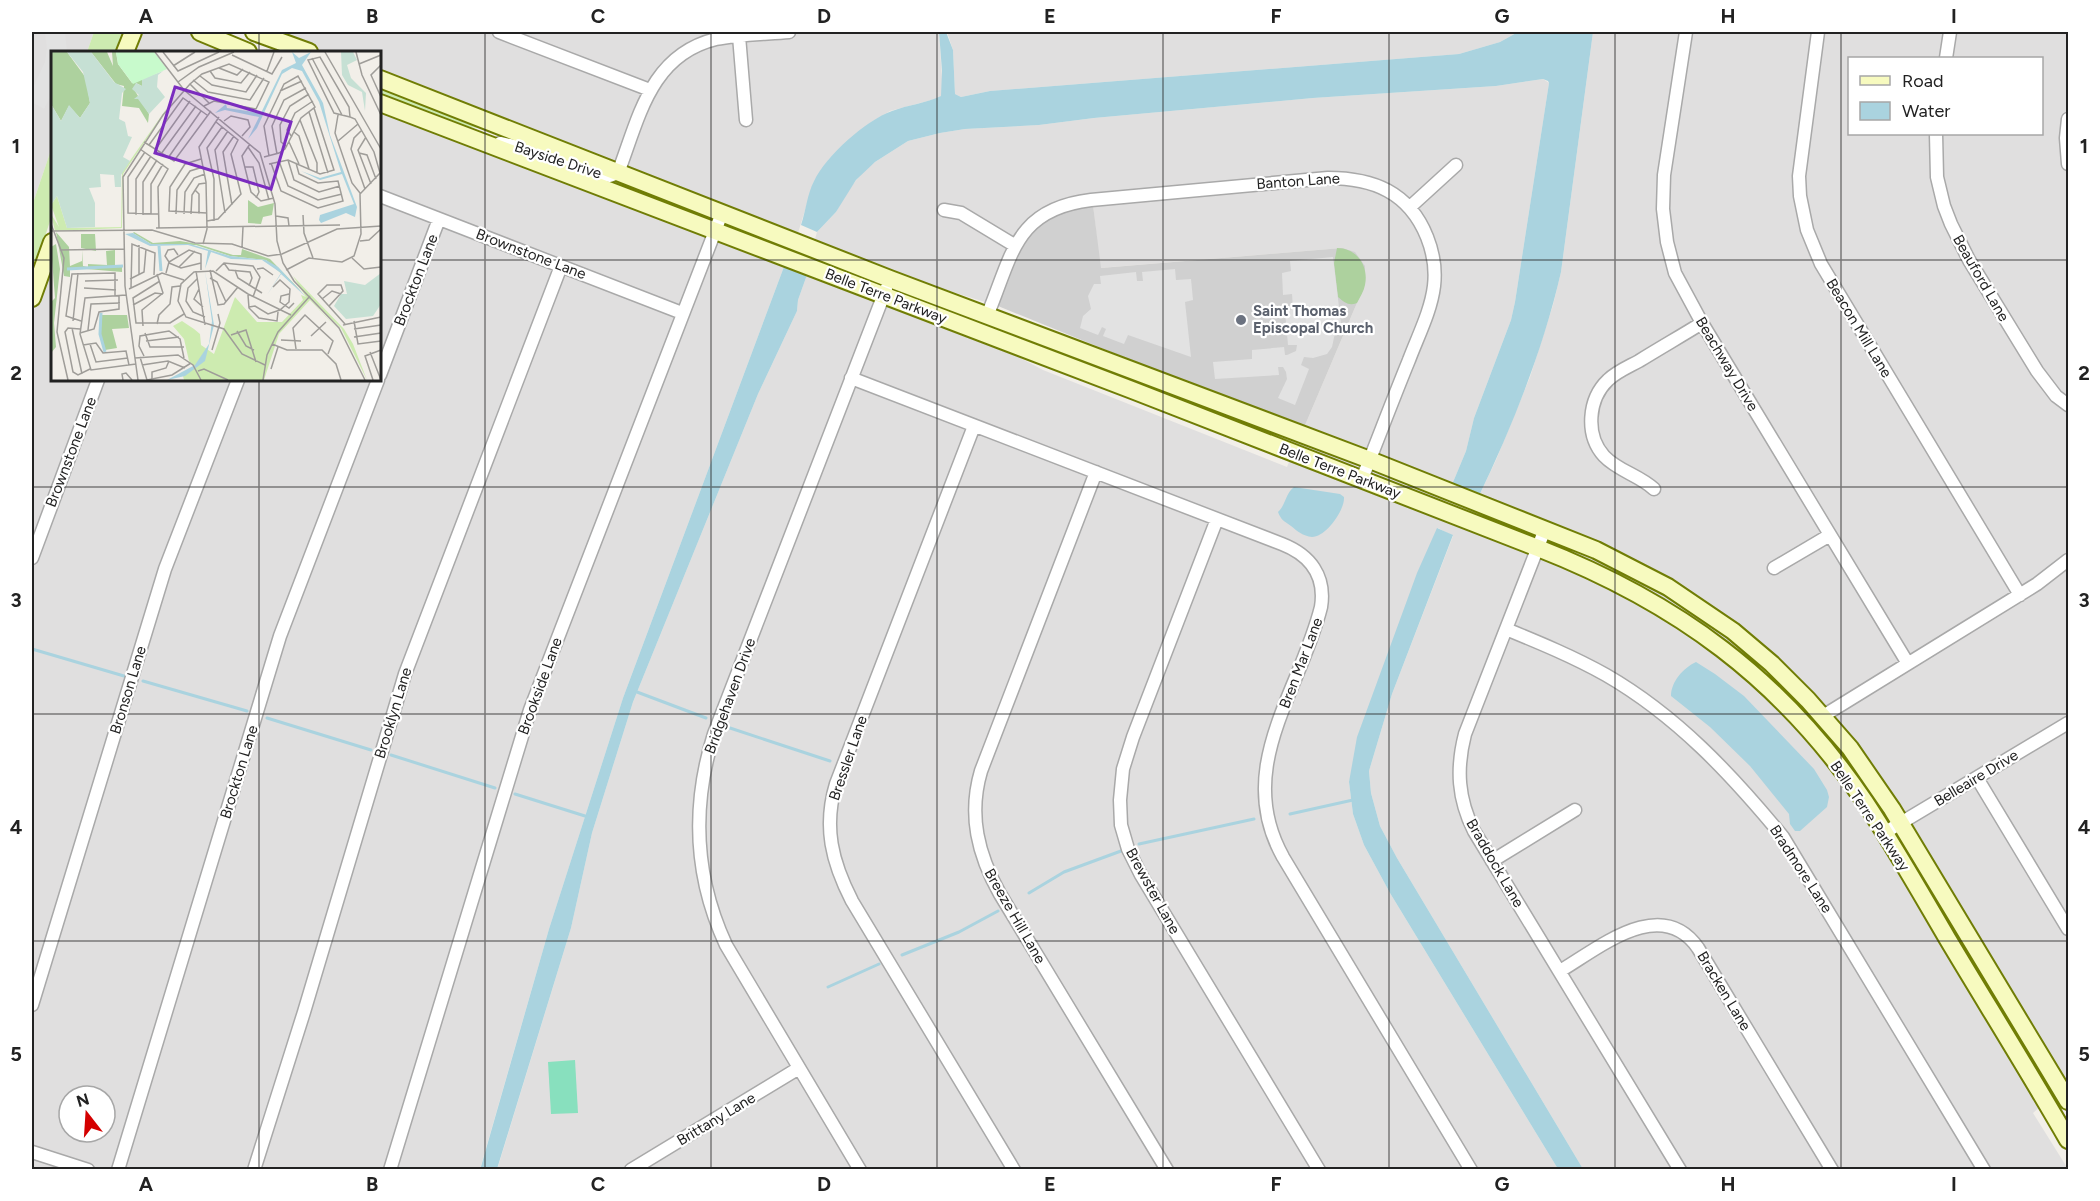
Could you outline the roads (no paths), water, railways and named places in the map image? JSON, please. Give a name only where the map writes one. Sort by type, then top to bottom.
[{"type":"main road","points":[[125,51],[133,32]]},
{"type":"main road","points":[[200,32],[246,51]]},
{"type":"main road","points":[[254,32],[306,51]]},
{"type":"main road","name":"Belle Terre Parkway","points":[[381,79],[890,279],[1370,460],[1545,529],[1626,564],[1668,587],[1739,636],[1772,664],[1823,716],[1862,765],[1900,823],[2068,1101]]},
{"type":"main road","name":"Belle Terre Parkway","points":[[381,103],[1132,390],[1538,548],[1595,572],[1687,622],[1742,664],[1788,708],[1817,740],[1864,800],[2068,1140]]},
{"type":"main road","points":[[32,298],[51,245]]},
{"type":"main road","points":[[1132,390],[1139,372]]},
{"type":"street","points":[[499,32],[650,90]]},
{"type":"street","name":"Bayside Drive","points":[[481,141],[515,146],[600,176],[610,176],[618,173],[650,90],[670,63],[688,50],[715,40],[789,32]]},
{"type":"street","name":"Beachway Drive","points":[[1686,32],[1664,175],[1663,209],[1667,242],[1675,273],[1702,323],[1907,662]]},
{"type":"street","name":"Beacon Mill Lane","points":[[1818,32],[1799,176],[1800,196],[1812,246],[1842,301],[2020,595]]},
{"type":"street","points":[[1946,57],[1950,32]]},
{"type":"street","points":[[739,36],[746,120]]},
{"type":"street","points":[[2068,119],[2066,138],[2068,164]]},
{"type":"street","name":"Beauford Lane","points":[[1936,135],[1937,177],[1951,224],[1969,260],[2037,371],[2056,396],[2068,405]]},
{"type":"street","points":[[1410,207],[1456,165]]},
{"type":"street","name":"Banton Lane","points":[[987,316],[1014,245],[1028,228],[1053,210],[1083,201],[1126,196],[1343,178],[1356,179],[1387,190],[1410,207],[1423,228],[1434,262],[1434,284],[1425,317],[1362,479]]},
{"type":"street","name":"Brownstone Lane","points":[[381,196],[682,313]]},
{"type":"street","points":[[944,210],[961,213],[1014,245]]},
{"type":"street","name":"Brookside Lane","points":[[390,1170],[530,710],[722,213]]},
{"type":"street","name":"Brockton Lane","points":[[381,372],[440,219]]},
{"type":"street","name":"Brooklyn Lane","points":[[254,1170],[304,1012],[405,674],[561,266]]},
{"type":"street","name":"Bridgehaven Drive","points":[[860,1170],[734,961],[716,921],[702,873],[698,807],[704,771],[714,734],[890,279]]},
{"type":"street","points":[[1654,489],[1611,462],[1599,449],[1592,431],[1592,409],[1601,389],[1612,376],[1702,323]]},
{"type":"street","name":"Bren Mar Lane","points":[[851,378],[1296,550],[1311,563],[1318,574],[1323,592],[1319,616],[1274,733],[1267,758],[1264,794],[1269,825],[1274,841],[1283,857],[1471,1170]]},
{"type":"street","name":"Brownstone Lane","points":[[32,558],[99,381]]},
{"type":"street","name":"Bronson Lane","points":[[32,1005],[165,569],[238,381]]},
{"type":"street","name":"Brockton Lane","points":[[118,1170],[280,636],[378,381]]},
{"type":"street","name":"Bressler Lane","points":[[974,426],[836,784],[831,808],[831,835],[834,861],[852,901],[1014,1170]]},
{"type":"street","name":"Breeze Hill Lane","points":[[1096,472],[981,771],[975,806],[976,835],[984,863],[1000,894],[1167,1170]]},
{"type":"street","name":"Brewster Lane","points":[[1217,519],[1127,754],[1120,790],[1121,825],[1128,849],[1141,875],[1319,1170]]},
{"type":"street","name":"Braddock Lane","points":[[1545,529],[1465,734],[1459,766],[1459,784],[1466,812],[1492,861],[1680,1170]]},
{"type":"street","points":[[1774,568],[1830,535]]},
{"type":"street","points":[[1823,716],[1907,662],[2020,595],[2068,560]]},
{"type":"street","name":"Bradmore Lane","points":[[1506,629],[1605,674],[1658,708],[1691,736],[1731,776],[1783,837],[1984,1170]]},
{"type":"street","name":"Belleaire Drive","points":[[1884,833],[2068,723]]},
{"type":"street","points":[[1977,778],[2068,929]]},
{"type":"street","points":[[1492,861],[1575,810]]},
{"type":"street","name":"Bracken Lane","points":[[1560,971],[1641,926],[1675,928],[1689,937],[1698,948],[1832,1170]]},
{"type":"street","name":"Brittany Lane","points":[[631,1170],[800,1068]]},
{"type":"street","points":[[32,1152],[88,1170]]},
{"type":"water","points":[[939,32],[946,32],[953,50],[955,94],[961,97],[990,91],[1459,54],[1500,42],[1518,32],[1593,32],[1561,272],[1554,301],[1526,387],[1478,498],[1451,487],[1466,451],[1474,418],[1511,320],[1548,81],[1543,79],[1496,86],[1313,98],[940,133],[908,141],[875,162],[856,180],[836,212],[817,232],[801,225],[814,181],[837,150],[859,131],[882,116],[941,96]]},
{"type":"water","points":[[785,264],[808,272],[798,300],[797,311],[758,394],[633,702],[592,833],[571,928],[497,1169],[480,1170],[549,929],[623,698]]},
{"type":"water","points":[[1294,487],[1340,494],[1344,497],[1334,522],[1323,533],[1312,537],[1306,536],[1279,515],[1278,512]]},
{"type":"water","points":[[1437,528],[1453,535],[1392,694],[1369,771],[1371,793],[1380,826],[1397,858],[1583,1169],[1558,1169],[1390,893],[1364,845],[1353,814],[1349,782],[1357,737],[1417,573]]},
{"type":"water","points":[[1696,662],[1744,696],[1814,769],[1827,790],[1829,797],[1827,807],[1800,831],[1795,831],[1790,824],[1789,814],[1750,766],[1710,727],[1671,696],[1673,686],[1679,676]]},
{"type":"waterway","points":[[32,649],[124,676]]},
{"type":"waterway","points":[[143,681],[247,711]]},
{"type":"waterway","points":[[637,692],[706,718]]},
{"type":"waterway","points":[[267,718],[371,750]]},
{"type":"waterway","points":[[730,728],[830,761]]},
{"type":"waterway","points":[[391,755],[495,788]]},
{"type":"waterway","points":[[515,794],[585,816]]},
{"type":"waterway","points":[[1290,814],[1353,800]]},
{"type":"waterway","points":[[1139,844],[1254,819]]},
{"type":"waterway","points":[[1029,893],[1064,872],[1121,851]]},
{"type":"waterway","points":[[902,955],[959,932],[998,911]]},
{"type":"waterway","points":[[828,987],[879,964]]},
{"type":"place","name":"Saint Thomas Episcopal Church","points":[[1241,320]]}]
